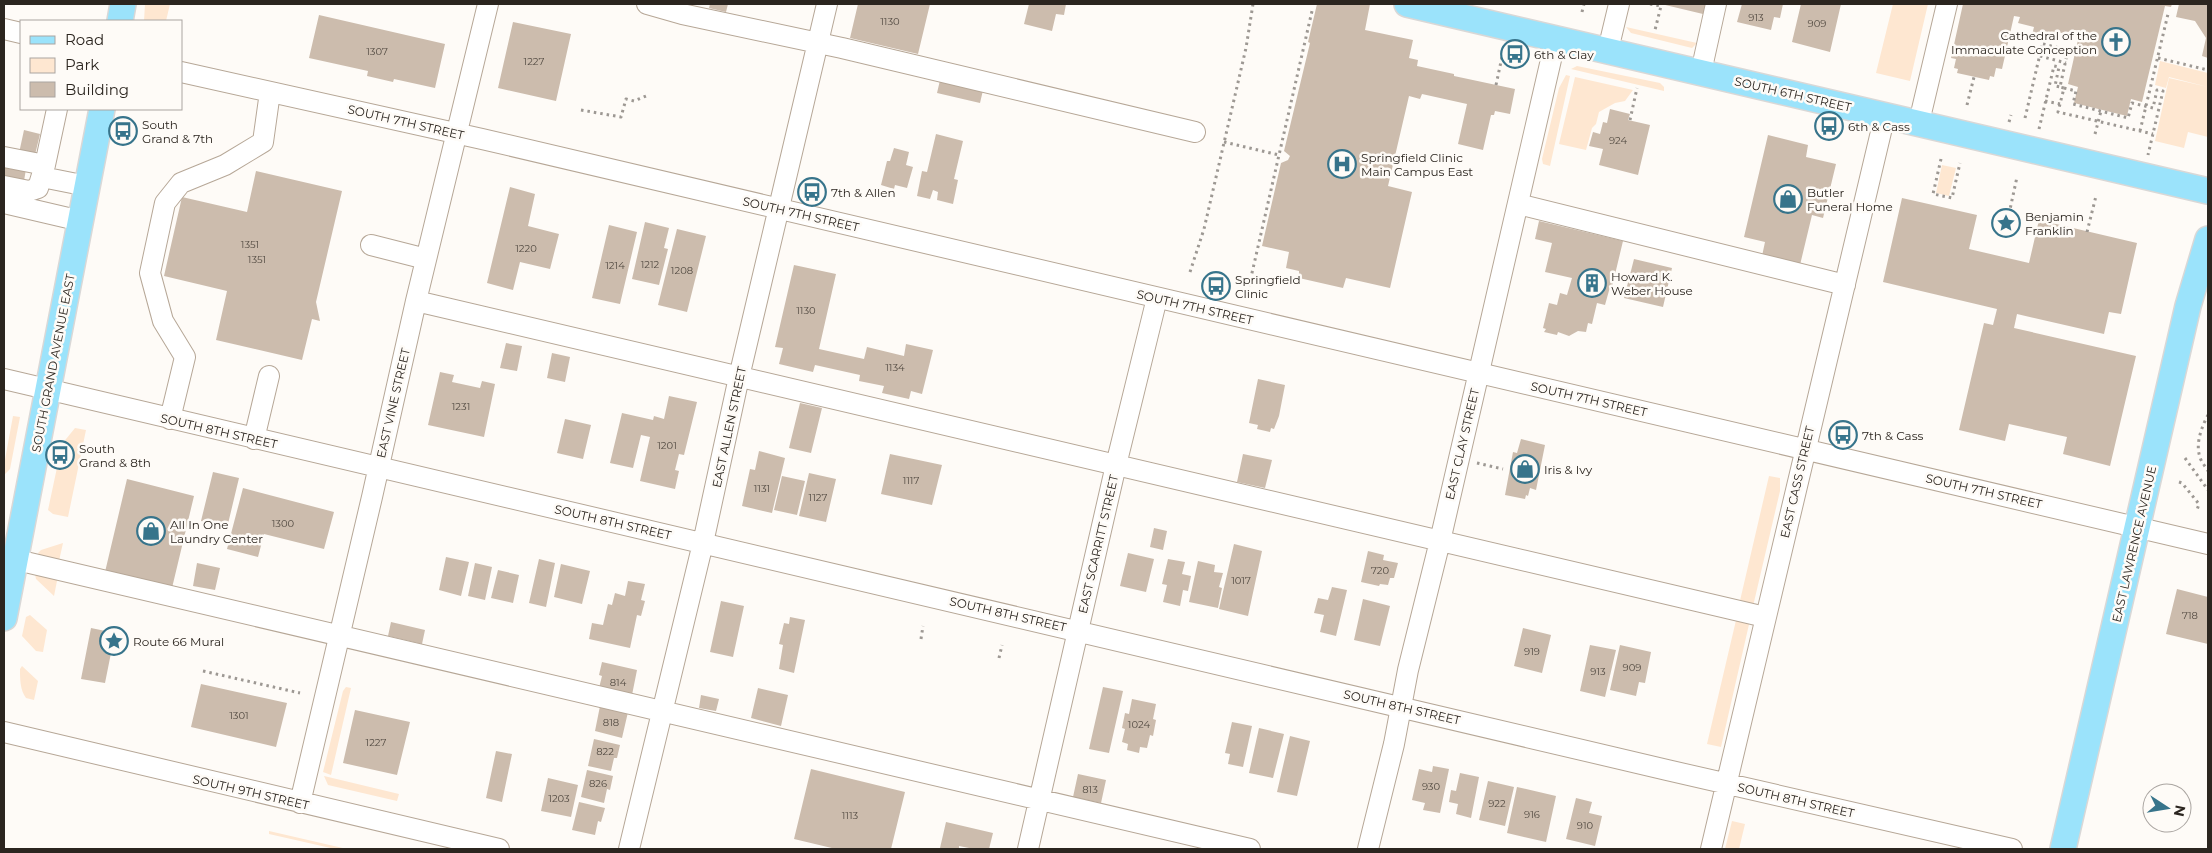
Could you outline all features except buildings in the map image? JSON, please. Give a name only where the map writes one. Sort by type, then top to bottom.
[{"type":"main road","points":[[120,20],[123,4]]},
{"type":"main road","name":"SOUTH 6TH STREET","points":[[1408,4],[2208,191]]},
{"type":"main road","name":"SOUTH GRAND AVENUE EAST","points":[[4,618],[10,559],[47,390],[102,110]]},
{"type":"main road","name":"EAST LAWRENCE AVENUE","points":[[2063,849],[2188,306],[2208,239]]},
{"type":"street","name":"EAST VINE STREET","points":[[300,803],[379,468],[426,258],[488,4]]},
{"type":"street","points":[[647,4],[682,14],[818,42],[1195,132]]},
{"type":"street","name":"EAST ALLEN STREET","points":[[629,849],[703,543],[739,377],[827,4]]},
{"type":"street","points":[[1608,50],[1619,4]]},
{"type":"street","points":[[1701,72],[1716,4]]},
{"type":"street","points":[[1919,122],[1946,4]]},
{"type":"street","points":[[4,29],[20,33]]},
{"type":"street","name":"EAST CLAY STREET","points":[[1368,849],[1556,38]]},
{"type":"street","name":"SOUTH 7TH STREET","points":[[182,72],[456,133],[2208,544]]},
{"type":"street","points":[[170,419],[185,357],[163,321],[150,273],[165,203],[182,183],[225,165],[263,142],[270,92]]},
{"type":"street","points":[[4,186],[29,191],[38,188],[44,171],[57,110]]},
{"type":"street","name":"EAST CASS STREET","points":[[1711,849],[1885,115]]},
{"type":"street","points":[[4,156],[87,186]]},
{"type":"street","points":[[4,203],[81,221]]},
{"type":"street","points":[[1518,204],[1845,285]]},
{"type":"street","points":[[371,245],[426,258]]},
{"type":"street","name":"EAST SCARRITT STREET","points":[[1028,849],[1116,465],[1157,298]]},
{"type":"street","points":[[416,301],[1765,617]]},
{"type":"street","points":[[254,439],[269,376]]},
{"type":"street","name":"SOUTH 8TH STREET","points":[[4,379],[1727,784],[2012,849]]},
{"type":"street","points":[[10,559],[1250,849]]},
{"type":"street","name":"SOUTH 9TH STREET","points":[[4,732],[500,849]]},
{"type":"path","points":[[1190,272],[1204,229],[1246,48],[1253,4]]},
{"type":"path","points":[[1582,12],[1584,4]]},
{"type":"path","points":[[1650,4],[1661,6],[1655,30]]},
{"type":"path","points":[[1249,286],[1312,11]]},
{"type":"path","points":[[2140,131],[2168,14]]},
{"type":"path","points":[[2025,118],[2044,38]]},
{"type":"path","points":[[2043,44],[2068,50],[2058,112],[2153,134]]},
{"type":"path","points":[[2040,56],[2066,63]]},
{"type":"path","points":[[1496,85],[1502,57]]},
{"type":"path","points":[[2158,58],[2208,70]]},
{"type":"path","points":[[2039,128],[2054,66],[2059,67],[2055,86],[2076,91],[2073,104],[2128,118],[2132,103],[2153,108],[2157,90],[2163,91],[2148,155]]},
{"type":"path","points":[[1967,104],[1974,77]]},
{"type":"path","points":[[1630,120],[1637,88]]},
{"type":"path","points":[[580,110],[622,118],[626,99],[634,101],[646,96]]},
{"type":"path","points":[[2045,100],[2060,104]]},
{"type":"path","points":[[2095,134],[2101,110]]},
{"type":"path","points":[[2009,122],[2011,115]]},
{"type":"path","points":[[1224,142],[1279,155]]},
{"type":"path","points":[[1941,158],[1933,194],[1952,198],[1960,163]]},
{"type":"path","points":[[2009,214],[2017,177]]},
{"type":"path","points":[[2088,232],[2096,196]]},
{"type":"path","points":[[2208,415],[2201,433],[2199,449],[2200,458],[2208,471]]},
{"type":"path","points":[[2185,458],[2208,490]]},
{"type":"path","points":[[1477,463],[1503,469]]},
{"type":"path","points":[[2179,482],[2182,482],[2198,504],[2197,510]]},
{"type":"path","points":[[921,639],[924,626]]},
{"type":"path","points":[[999,658],[1002,645]]},
{"type":"path","points":[[203,671],[300,693]]},
{"type":"green space","points":[[145,4],[170,4],[166,20],[144,20]]},
{"type":"green space","points":[[1893,4],[1928,4],[1910,81],[1876,73]]},
{"type":"green space","points":[[1626,27],[1697,43],[1692,48],[1631,33]]},
{"type":"green space","points":[[2160,61],[2208,73],[2208,87],[2169,77],[2166,88],[2155,85]]},
{"type":"green space","points":[[1577,66],[1660,83],[1664,87],[1664,91],[1571,69]]},
{"type":"green space","points":[[1566,75],[1570,76],[1550,166],[1543,164],[1542,159],[1559,88]]},
{"type":"green space","points":[[1575,77],[1633,90],[1625,101],[1615,103],[1599,112],[1586,150],[1559,144]]},
{"type":"green space","points":[[2169,78],[2208,87],[2208,137],[2188,132],[2184,148],[2155,141]]},
{"type":"green space","points":[[1942,165],[1956,168],[1949,196],[1936,193]]},
{"type":"green space","points":[[13,416],[20,417],[10,469],[5,474],[4,465]]},
{"type":"green space","points":[[75,428],[86,430],[68,517],[53,514],[48,510],[62,444]]},
{"type":"green space","points":[[1769,476],[1780,478],[1780,491],[1753,605],[1739,605]]},
{"type":"green space","points":[[63,543],[59,561],[42,558],[38,553],[41,550]]},
{"type":"green space","points":[[35,574],[58,576],[54,596],[36,579]]},
{"type":"green space","points":[[30,615],[47,630],[43,652],[36,651],[22,636],[26,617]]},
{"type":"green space","points":[[1737,616],[1750,620],[1721,747],[1707,744]]},
{"type":"green space","points":[[22,666],[38,681],[34,700],[26,698],[23,691],[20,673]]},
{"type":"green space","points":[[346,687],[351,688],[331,775],[323,772],[343,691]]},
{"type":"green space","points":[[324,776],[399,794],[397,801],[328,785]]},
{"type":"green space","points":[[1732,821],[1745,824],[1739,849],[1725,849]]},
{"type":"green space","points":[[269,831],[347,849],[335,849],[269,834]]},
{"type":"place","name":"Cathedral of the Immaculate Conception","points":[[2116,42]]},
{"type":"place","name":"6th & Clay","points":[[1515,54]]},
{"type":"place","name":"6th & Cass","points":[[1829,126]]},
{"type":"place","name":"South Grand & 7th","points":[[123,131]]},
{"type":"place","name":"Springfield Clinic Main Campus East","points":[[1342,164]]},
{"type":"place","name":"7th & Allen","points":[[812,192]]},
{"type":"place","name":"Butler Funeral Home","points":[[1788,199]]},
{"type":"place","name":"Benjamin Franklin","points":[[2006,223]]},
{"type":"place","name":"Howard K. Weber House","points":[[1592,283]]},
{"type":"place","name":"Springfield Clinic","points":[[1216,286]]},
{"type":"place","name":"7th & Cass","points":[[1843,435]]},
{"type":"place","name":"South Grand & 8th","points":[[60,455]]},
{"type":"place","name":"Iris & Ivy","points":[[1525,469]]},
{"type":"place","name":"All In One Laundry Center","points":[[151,531]]},
{"type":"place","name":"Route 66 Mural","points":[[114,641]]}]
